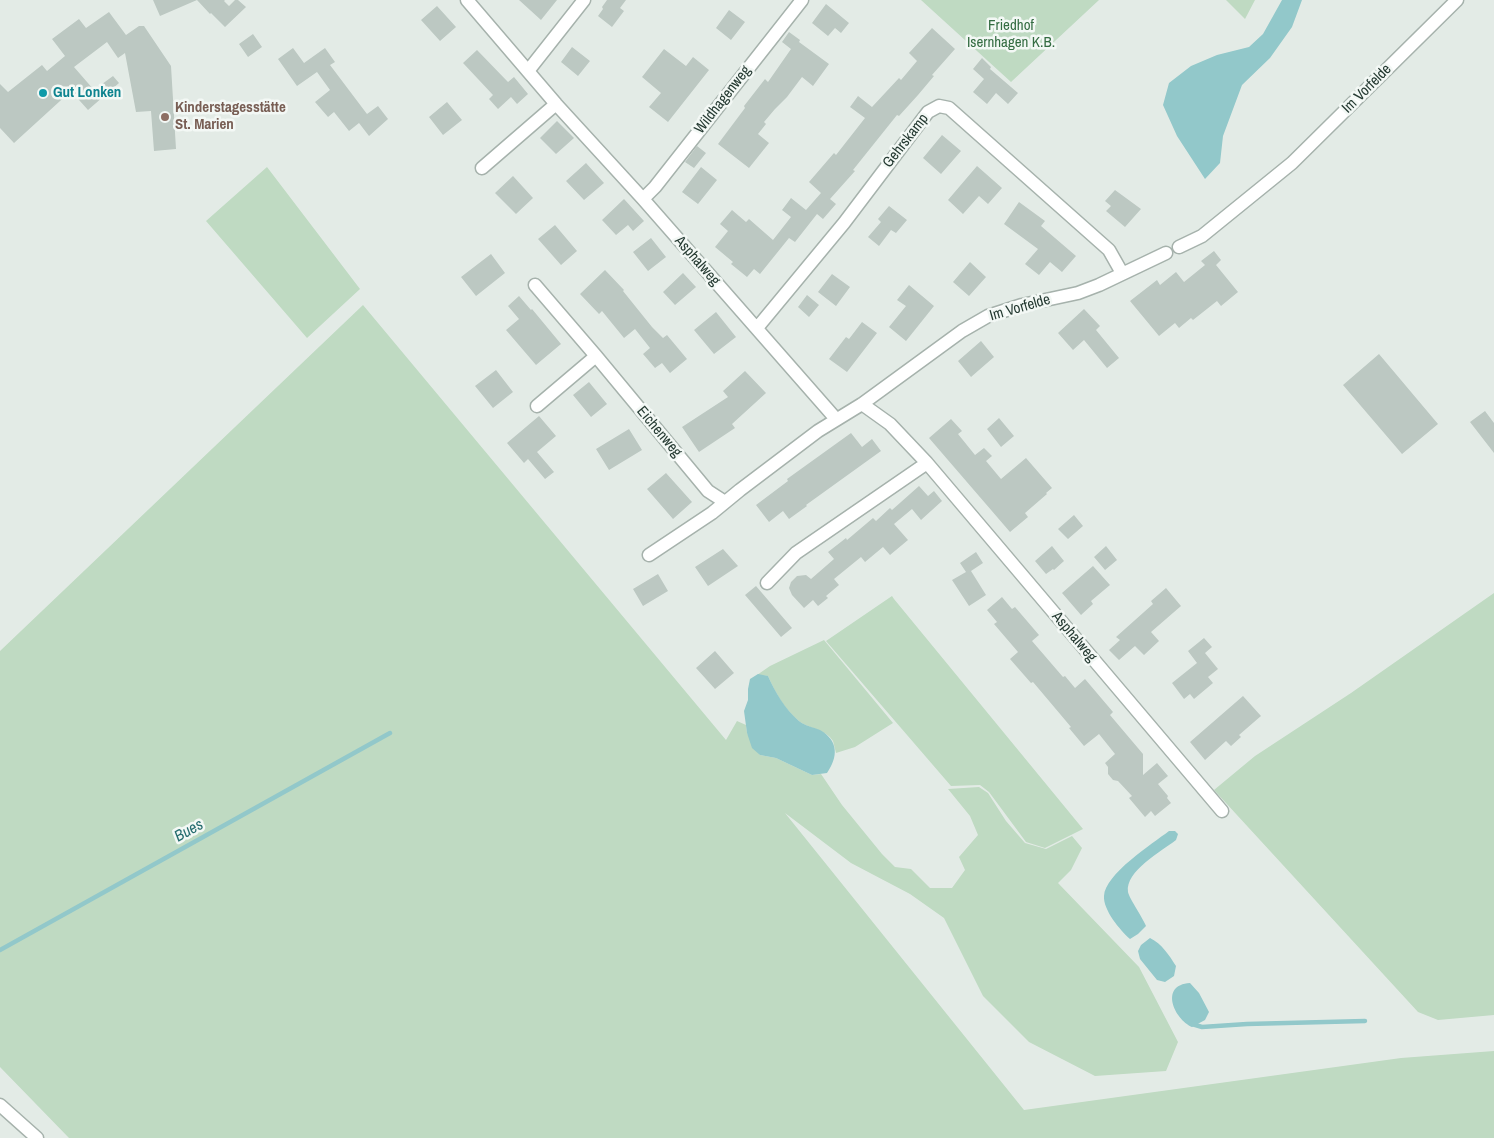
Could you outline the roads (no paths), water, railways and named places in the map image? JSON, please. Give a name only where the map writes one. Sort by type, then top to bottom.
[{"type":"street","name":"Asphalweg","points":[[467,0],[556,104],[643,199],[836,419]]},
{"type":"street","points":[[528,71],[584,0]]},
{"type":"street","name":"Wildhagenweg","points":[[643,199],[655,188],[802,0]]},
{"type":"street","name":"Im Vorfelde","points":[[1179,247],[1202,236],[1292,162],[1457,0]]},
{"type":"street","points":[[482,168],[556,104]]},
{"type":"street","name":"Gehrskamp","points":[[757,328],[844,223],[928,112],[939,106],[949,108],[1109,250],[1122,274]]},
{"type":"street","name":"Im Vorfelde","points":[[836,419],[862,404],[962,331],[988,316],[1022,305],[1100,285],[1166,253]]},
{"type":"street","name":"Eichenweg","points":[[535,285],[708,491],[726,502]]},
{"type":"street","points":[[537,406],[596,356]]},
{"type":"street","name":"Asphalweg","points":[[862,404],[890,424],[927,463],[1222,811]]},
{"type":"street","points":[[649,555],[712,513],[810,436],[836,419]]},
{"type":"street","points":[[767,582],[796,554],[927,463]]},
{"type":"street","points":[[0,1105],[37,1138]]},
{"type":"water","points":[[1282,0],[1302,0],[1292,27],[1270,58],[1242,85],[1223,136],[1220,163],[1205,179],[1177,136],[1163,105],[1169,83],[1191,66],[1217,55],[1249,47],[1263,34]]},
{"type":"water","points":[[758,674],[768,676],[781,700],[799,721],[820,730],[831,739],[835,755],[827,773],[812,775],[776,758],[760,755],[752,748],[747,733],[744,711],[748,700],[750,679]]},
{"type":"water","points":[[1169,831],[1175,831],[1178,834],[1176,840],[1138,869],[1129,884],[1129,895],[1146,926],[1130,939],[1117,925],[1106,907],[1104,896],[1106,887],[1130,860]]},
{"type":"water","points":[[1150,938],[1162,947],[1176,966],[1174,976],[1165,982],[1157,980],[1140,959],[1138,951],[1141,945]]},
{"type":"water","points":[[1190,983],[1199,993],[1209,1012],[1205,1020],[1192,1027],[1185,1023],[1175,1010],[1172,996],[1180,985]]},
{"type":"waterway","name":"Bues","points":[[0,950],[390,733]]},
{"type":"waterway","points":[[1192,1024],[1202,1027],[1365,1021]]},
{"type":"place","name":"Gut Lonken","points":[[43,93]]},
{"type":"place","name":"Kinderstagesstätte St. Marien","points":[[165,117]]},
{"type":"park label","name":"Friedhof Isernhagen K.B.","points":[[1011,34]]}]
